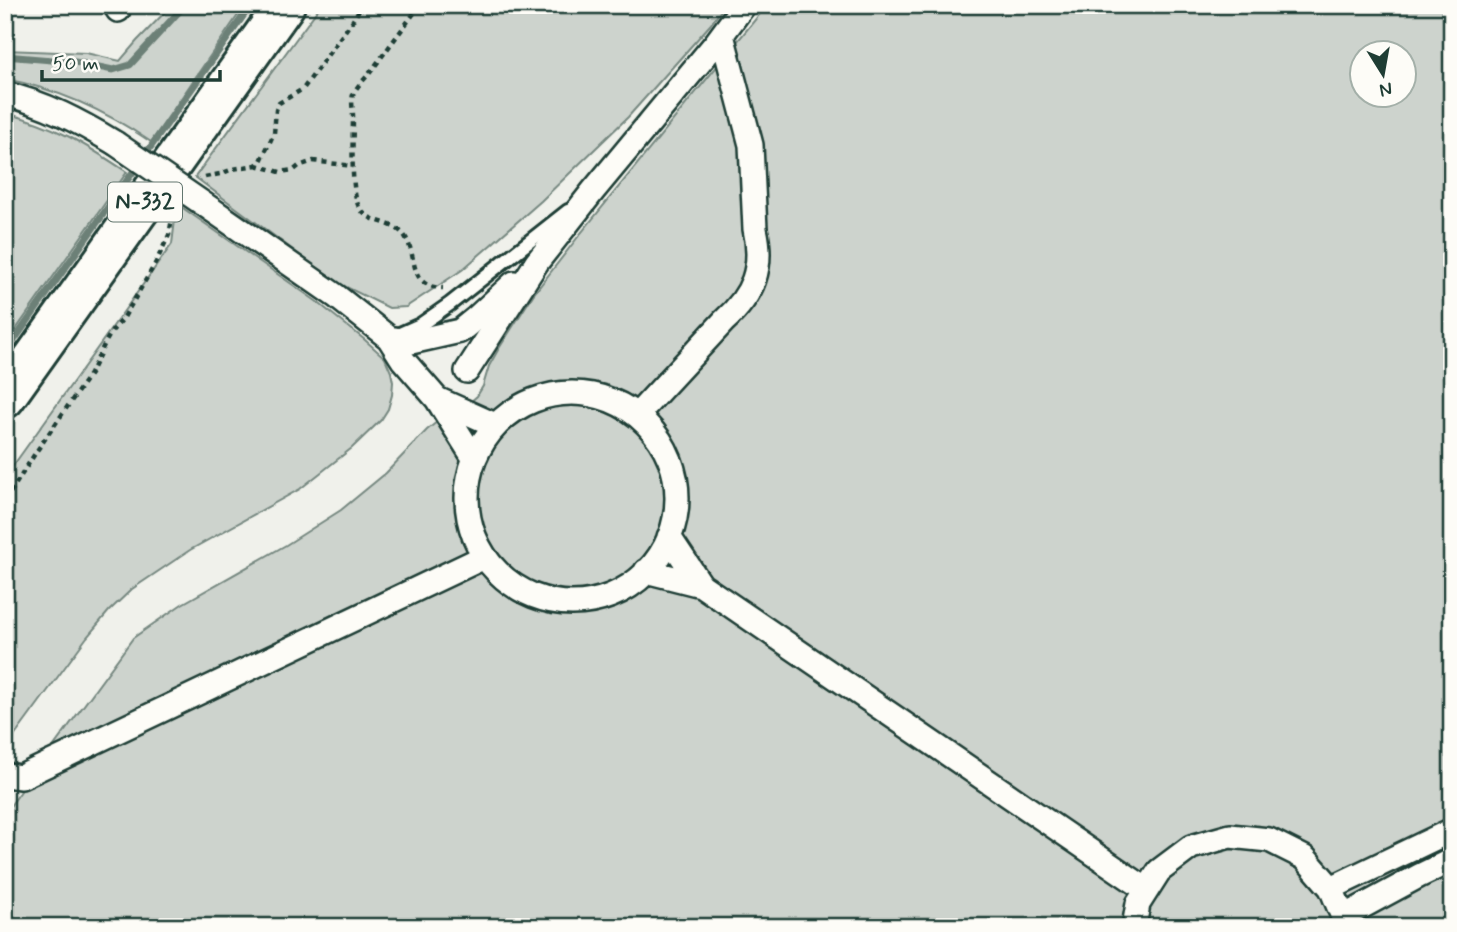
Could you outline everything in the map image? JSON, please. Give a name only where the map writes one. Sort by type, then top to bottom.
[{"type":"highway","name":"N-332","points":[[5,398],[285,5]]},
{"type":"street","points":[[448,335],[466,353],[467,371],[537,262],[744,5]]},
{"type":"street","points":[[638,415],[736,311],[746,298],[757,269],[758,242],[751,145],[722,35]]},
{"type":"street","points":[[5,94],[65,115],[115,143],[336,296],[389,338],[403,360],[437,400],[474,457]]},
{"type":"street","points":[[389,338],[411,342],[460,331],[537,262]]},
{"type":"street","points":[[565,393],[603,397],[638,415],[663,444],[677,481],[676,520],[661,556],[634,583],[598,600],[559,603],[522,591],[482,558],[472,534],[466,495],[474,457],[495,425],[527,402],[565,393]]},
{"type":"street","points":[[437,400],[495,425]]},
{"type":"street","points":[[668,537],[701,585]]},
{"type":"street","points":[[5,775],[21,777],[482,558]]},
{"type":"street","points":[[646,571],[701,585],[1147,890]]},
{"type":"street","points":[[1331,888],[1452,830]]},
{"type":"street","points":[[1134,927],[1138,904],[1159,871],[1191,847],[1230,836],[1269,840],[1305,858],[1331,888],[1344,922],[1452,860]]},
{"type":"lane","points":[[389,338],[420,325],[450,304],[593,191]]},
{"type":"path","points":[[199,178],[261,161],[274,133],[279,103],[303,89],[362,5]]},
{"type":"path","points":[[420,5],[353,95],[355,198],[364,214],[397,228],[404,235],[419,278],[438,288],[448,288]]},
{"type":"path","points":[[256,164],[280,172],[294,170],[313,161],[353,166]]},
{"type":"path","points":[[5,501],[90,374],[105,343],[123,319],[155,264],[169,234],[173,213]]},
{"type":"shaded area","points":[[172,5],[245,5],[151,142],[117,120],[63,95],[5,79],[5,50],[86,53],[120,61]]},
{"type":"shaded area","points":[[321,5],[725,5],[628,117],[541,201],[462,270],[406,307],[389,308],[336,282],[195,177]]},
{"type":"shaded area","points":[[767,5],[1452,5],[1452,927],[5,927],[5,813],[133,638],[182,604],[286,545],[341,510],[386,473],[427,430],[469,403],[483,386],[489,366],[533,295]]},
{"type":"shaded area","points":[[5,113],[39,123],[69,137],[127,172],[5,345]]},
{"type":"shaded area","points":[[177,204],[316,301],[385,358],[393,382],[388,409],[381,420],[352,448],[300,489],[190,550],[132,589],[87,637],[5,749],[5,477],[172,244]]},
{"type":"waterway","points":[[5,56],[75,62],[113,70],[130,65],[185,5]]},
{"type":"waterway","points":[[5,353],[251,5]]}]
